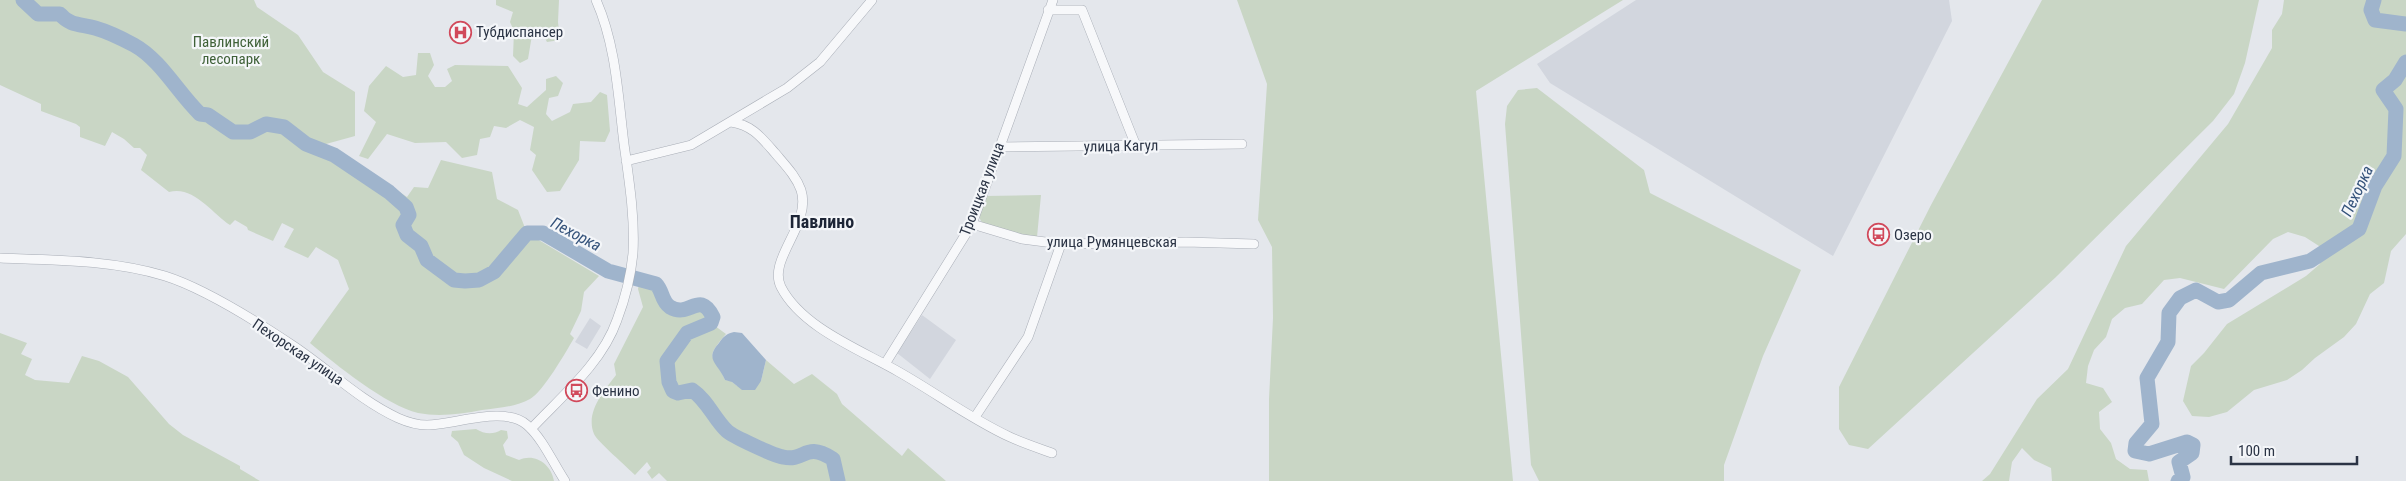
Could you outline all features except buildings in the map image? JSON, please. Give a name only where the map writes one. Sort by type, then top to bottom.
[{"type":"street","points":[[531,429],[588,368],[606,344],[617,321],[631,265],[634,233],[613,54],[608,30],[596,0]]},
{"type":"street","points":[[626,161],[691,146],[787,88],[815,67],[839,42],[872,0]]},
{"type":"street","name":"Троицкая улица","points":[[885,364],[972,224],[1053,0]]},
{"type":"street","points":[[1048,10],[1082,10],[1136,146]]},
{"type":"street","points":[[730,122],[745,124],[764,140],[791,172],[801,191],[802,219],[778,271],[779,283],[782,289],[808,318],[829,333],[1009,437],[1052,453]]},
{"type":"street","name":"улица Кагул","points":[[999,147],[1242,144]]},
{"type":"street","name":"улица Румянцевская","points":[[972,224],[1022,239],[1060,244],[1178,242],[1254,244]]},
{"type":"street","points":[[975,417],[1028,337],[1060,244]]},
{"type":"street","name":"Пехорская улица","points":[[0,258],[88,263],[167,277],[204,294],[277,335],[367,400],[400,419],[415,424],[429,425],[504,416],[519,420],[531,429],[565,481]]},
{"type":"shaded area","points":[[1636,0],[1949,0],[1952,21],[1833,256],[1550,83],[1537,64]]},
{"type":"shaded area","points":[[922,315],[956,340],[930,379],[897,353]]},
{"type":"shaded area","points":[[590,318],[601,326],[587,349],[575,342]]},
{"type":"green space","name":"Павлинский лесопарк","points":[[0,0],[254,0],[257,7],[298,35],[323,72],[355,92],[355,136],[326,144],[407,197],[414,187],[428,188],[441,160],[492,172],[497,199],[518,210],[527,233],[599,276],[584,292],[581,311],[570,334],[574,338],[554,371],[535,395],[525,402],[466,413],[434,415],[405,409],[362,383],[310,343],[349,289],[338,260],[316,247],[308,258],[284,247],[294,229],[282,223],[273,241],[248,230],[247,227],[235,220],[230,225],[194,196],[178,191],[169,192],[141,170],[147,155],[140,148],[134,148],[112,132],[105,146],[80,137],[80,127],[76,124],[41,111],[41,104],[0,85]]},
{"type":"green space","points":[[496,0],[559,0],[558,22],[560,40],[547,42],[541,31],[532,35],[528,59],[520,63],[513,56],[514,31],[510,22],[513,12],[496,5]]},
{"type":"green space","points":[[1237,0],[1623,0],[1476,91],[1513,481],[1269,481],[1269,399],[1273,318],[1272,247],[1258,220],[1267,84]]},
{"type":"green space","points":[[2042,0],[2259,0],[2245,63],[2234,94],[2213,121],[2056,277],[1868,449],[1849,445],[1839,429],[1839,387],[1931,205]]},
{"type":"green space","points":[[2284,0],[2406,0],[2406,234],[2391,251],[2384,283],[2370,294],[2356,324],[2344,337],[2302,370],[2287,380],[2254,390],[2227,412],[2209,417],[2192,416],[2183,401],[2191,366],[2227,324],[2306,276],[2320,264],[2319,246],[2305,237],[2288,232],[2273,239],[2224,289],[2180,278],[2164,280],[2142,304],[2125,308],[2112,319],[2106,337],[2094,350],[2088,366],[2086,383],[2103,388],[2112,402],[2099,412],[2100,429],[2111,443],[2116,459],[2130,469],[2147,470],[2149,481],[2052,481],[2051,468],[2034,460],[2022,448],[2012,462],[2009,481],[1982,481],[1990,474],[2037,399],[2068,369],[2126,246],[2228,124],[2272,48],[2272,30],[2282,14]]},
{"type":"green space","points":[[418,53],[430,53],[434,65],[428,76],[435,87],[445,87],[452,81],[447,69],[455,65],[508,66],[522,88],[518,104],[527,107],[546,90],[546,79],[556,76],[563,83],[558,96],[549,98],[546,114],[552,121],[570,112],[573,104],[591,102],[600,92],[607,95],[610,131],[605,142],[580,141],[579,160],[560,191],[547,192],[532,170],[536,155],[530,150],[534,127],[520,120],[506,128],[494,126],[490,137],[480,139],[477,155],[462,158],[446,142],[415,143],[387,134],[368,159],[359,156],[376,122],[364,111],[369,86],[386,66],[403,77],[416,75]]},
{"type":"green space","points":[[1537,88],[1644,170],[1650,193],[1801,270],[1763,356],[1724,465],[1724,481],[1539,481],[1531,465],[1505,124],[1507,106],[1518,90]]},
{"type":"green space","points":[[1041,195],[1037,237],[984,225],[981,222],[979,215],[985,196]]},
{"type":"green space","points":[[639,284],[653,289],[657,300],[676,314],[689,312],[697,308],[704,311],[711,323],[726,334],[713,353],[714,361],[725,380],[731,381],[737,386],[761,381],[766,360],[794,384],[812,374],[837,394],[842,404],[902,456],[908,448],[946,481],[667,481],[659,473],[652,479],[647,472],[651,468],[647,462],[635,475],[596,437],[592,426],[592,418],[597,402],[616,375],[614,364],[643,307],[638,289]]},
{"type":"green space","points":[[0,333],[27,343],[21,354],[32,359],[25,375],[35,380],[69,383],[82,356],[99,361],[128,377],[169,424],[183,435],[240,466],[240,469],[260,481],[0,481]]},
{"type":"green space","points":[[476,429],[488,433],[495,433],[501,430],[507,431],[508,438],[503,445],[506,455],[519,460],[525,458],[536,459],[546,465],[554,481],[512,481],[484,468],[464,455],[458,442],[451,436],[452,431]]},
{"type":"water","points":[[734,332],[742,333],[766,360],[761,381],[755,390],[742,390],[732,382],[725,380],[712,358],[715,349],[722,339]]},
{"type":"waterway","name":"Пехорка","points":[[23,0],[38,14],[60,14],[72,23],[105,31],[144,51],[200,114],[208,115],[233,132],[250,132],[266,124],[284,127],[306,144],[334,155],[389,192],[406,207],[409,215],[403,225],[407,235],[421,246],[427,260],[454,280],[479,280],[494,272],[527,233],[543,233],[608,271],[656,284],[665,302],[670,307],[683,310],[703,305],[713,317],[711,323],[687,333],[667,361],[669,382],[673,391],[678,393],[692,390],[698,394],[727,431],[763,450],[791,458],[816,452],[833,459],[838,481]]},
{"type":"waterway","name":"Пехорка","points":[[2374,0],[2371,10],[2375,20],[2406,24]]},
{"type":"waterway","name":"Пехорка","points":[[2178,481],[2183,477],[2179,462],[2192,453],[2193,445],[2187,442],[2149,454],[2135,451],[2136,443],[2152,424],[2147,378],[2168,342],[2169,313],[2180,298],[2196,290],[2218,302],[2229,300],[2261,273],[2310,261],[2359,229],[2375,186],[2394,156],[2396,109],[2383,90],[2395,80],[2406,62]]},
{"type":"place","name":"Тубдиспансер","points":[[460,32]]},
{"type":"place","name":"Озеро","points":[[1878,235]]},
{"type":"place","name":"Фенино","points":[[576,391]]},
{"type":"district","name":"Павлино","points":[[822,221]]}]
